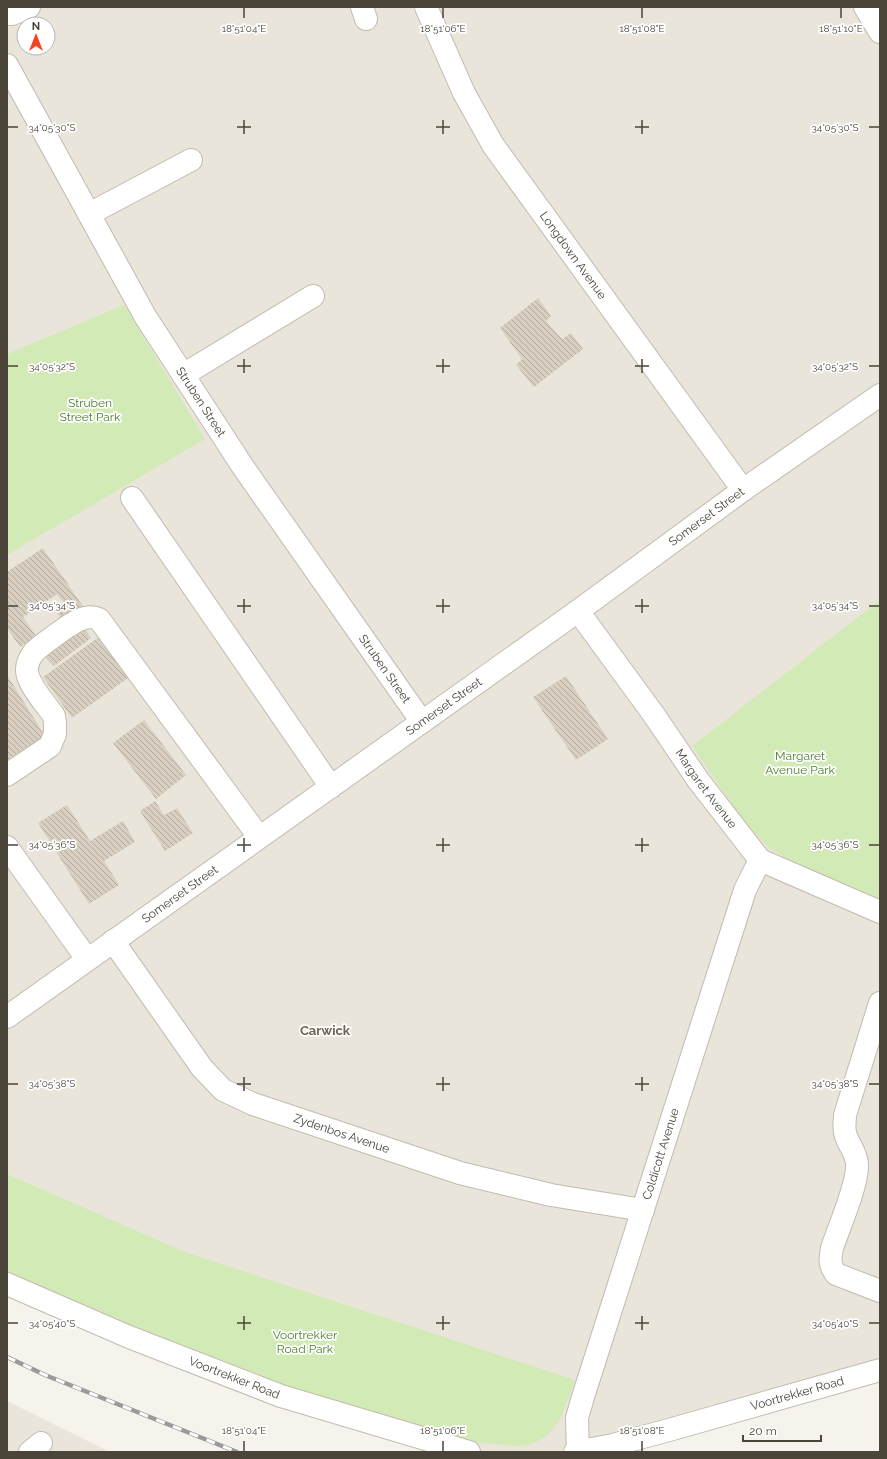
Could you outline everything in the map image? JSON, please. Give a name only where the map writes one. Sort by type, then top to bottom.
[{"type":"street","points":[[7,14],[12,14],[28,7]]},
{"type":"street","name":"Longdown Avenue","points":[[426,7],[464,92],[493,145],[743,490]]},
{"type":"street","points":[[865,7],[880,32]]},
{"type":"street","name":"Struben Street","points":[[7,65],[145,316],[243,468],[422,722]]},
{"type":"street","points":[[89,214],[191,160]]},
{"type":"street","points":[[183,375],[313,296]]},
{"type":"street","name":"Somerset Street","points":[[7,1017],[578,611],[743,490],[880,395]]},
{"type":"street","points":[[132,498],[331,787]]},
{"type":"street","name":"Margaret Avenue","points":[[578,611],[654,715],[698,780],[760,860],[880,912]]},
{"type":"street","points":[[7,775],[50,746],[54,734],[54,716],[28,678],[27,668],[29,660],[40,647],[78,620],[94,616],[99,619],[259,837]]},
{"type":"street","points":[[7,847],[87,959]]},
{"type":"street","name":"Coldicott Avenue","points":[[578,1452],[577,1418],[583,1397],[745,890],[760,860]]},
{"type":"street","name":"Zydenbos Avenue","points":[[113,941],[202,1068],[223,1090],[253,1104],[460,1173],[550,1195],[643,1210]]},
{"type":"street","points":[[880,1003],[845,1114],[845,1136],[856,1157],[858,1165],[855,1182],[832,1248],[830,1259],[831,1269],[836,1274],[880,1291]]},
{"type":"street","name":"Voortrekker Road","points":[[7,1284],[129,1337],[281,1396],[469,1452]]},
{"type":"street","name":"Voortrekker Road","points":[[575,1452],[613,1445],[662,1432],[880,1370]]},
{"type":"shaded area","points":[[7,7],[880,7],[880,1370],[577,1450],[560,1452],[479,1452],[281,1395],[7,1283]]},
{"type":"shaded area","points":[[7,1401],[110,1452],[7,1452]]},
{"type":"green space","name":"Struben Street Park","points":[[124,305],[205,439],[7,555],[7,354]]},
{"type":"green space","name":"Margaret Avenue Park","points":[[880,600],[880,899],[800,865],[769,848],[744,822],[692,746]]},
{"type":"green space","name":"Voortrekker Road Park","points":[[7,1174],[185,1252],[575,1380],[561,1418],[548,1435],[528,1445],[516,1446],[458,1440],[287,1386],[123,1322],[7,1271]]},
{"type":"building","points":[[538,298],[551,316],[546,321],[562,339],[571,333],[583,349],[534,387],[516,365],[522,359],[500,328]]},
{"type":"building","points":[[43,548],[85,609],[64,623],[55,610],[64,603],[57,594],[23,617],[36,636],[20,647],[7,628],[7,572]]},
{"type":"building","points":[[80,624],[91,638],[54,666],[41,653]]},
{"type":"building","points":[[106,632],[135,673],[72,718],[43,677]]},
{"type":"building","points":[[7,675],[45,736],[7,760]]},
{"type":"building","points":[[566,676],[608,739],[576,760],[533,697]]},
{"type":"building","points":[[144,720],[186,775],[156,799],[113,743]]},
{"type":"building","points":[[155,801],[164,815],[177,808],[193,833],[165,851],[140,811]]},
{"type":"building","points":[[67,805],[90,841],[123,821],[135,842],[104,861],[119,885],[89,904],[38,823]]},
{"type":"railway","points":[[7,1357],[45,1375],[237,1452]]},
{"type":"district","name":"Carwick","points":[[325,1030]]}]
